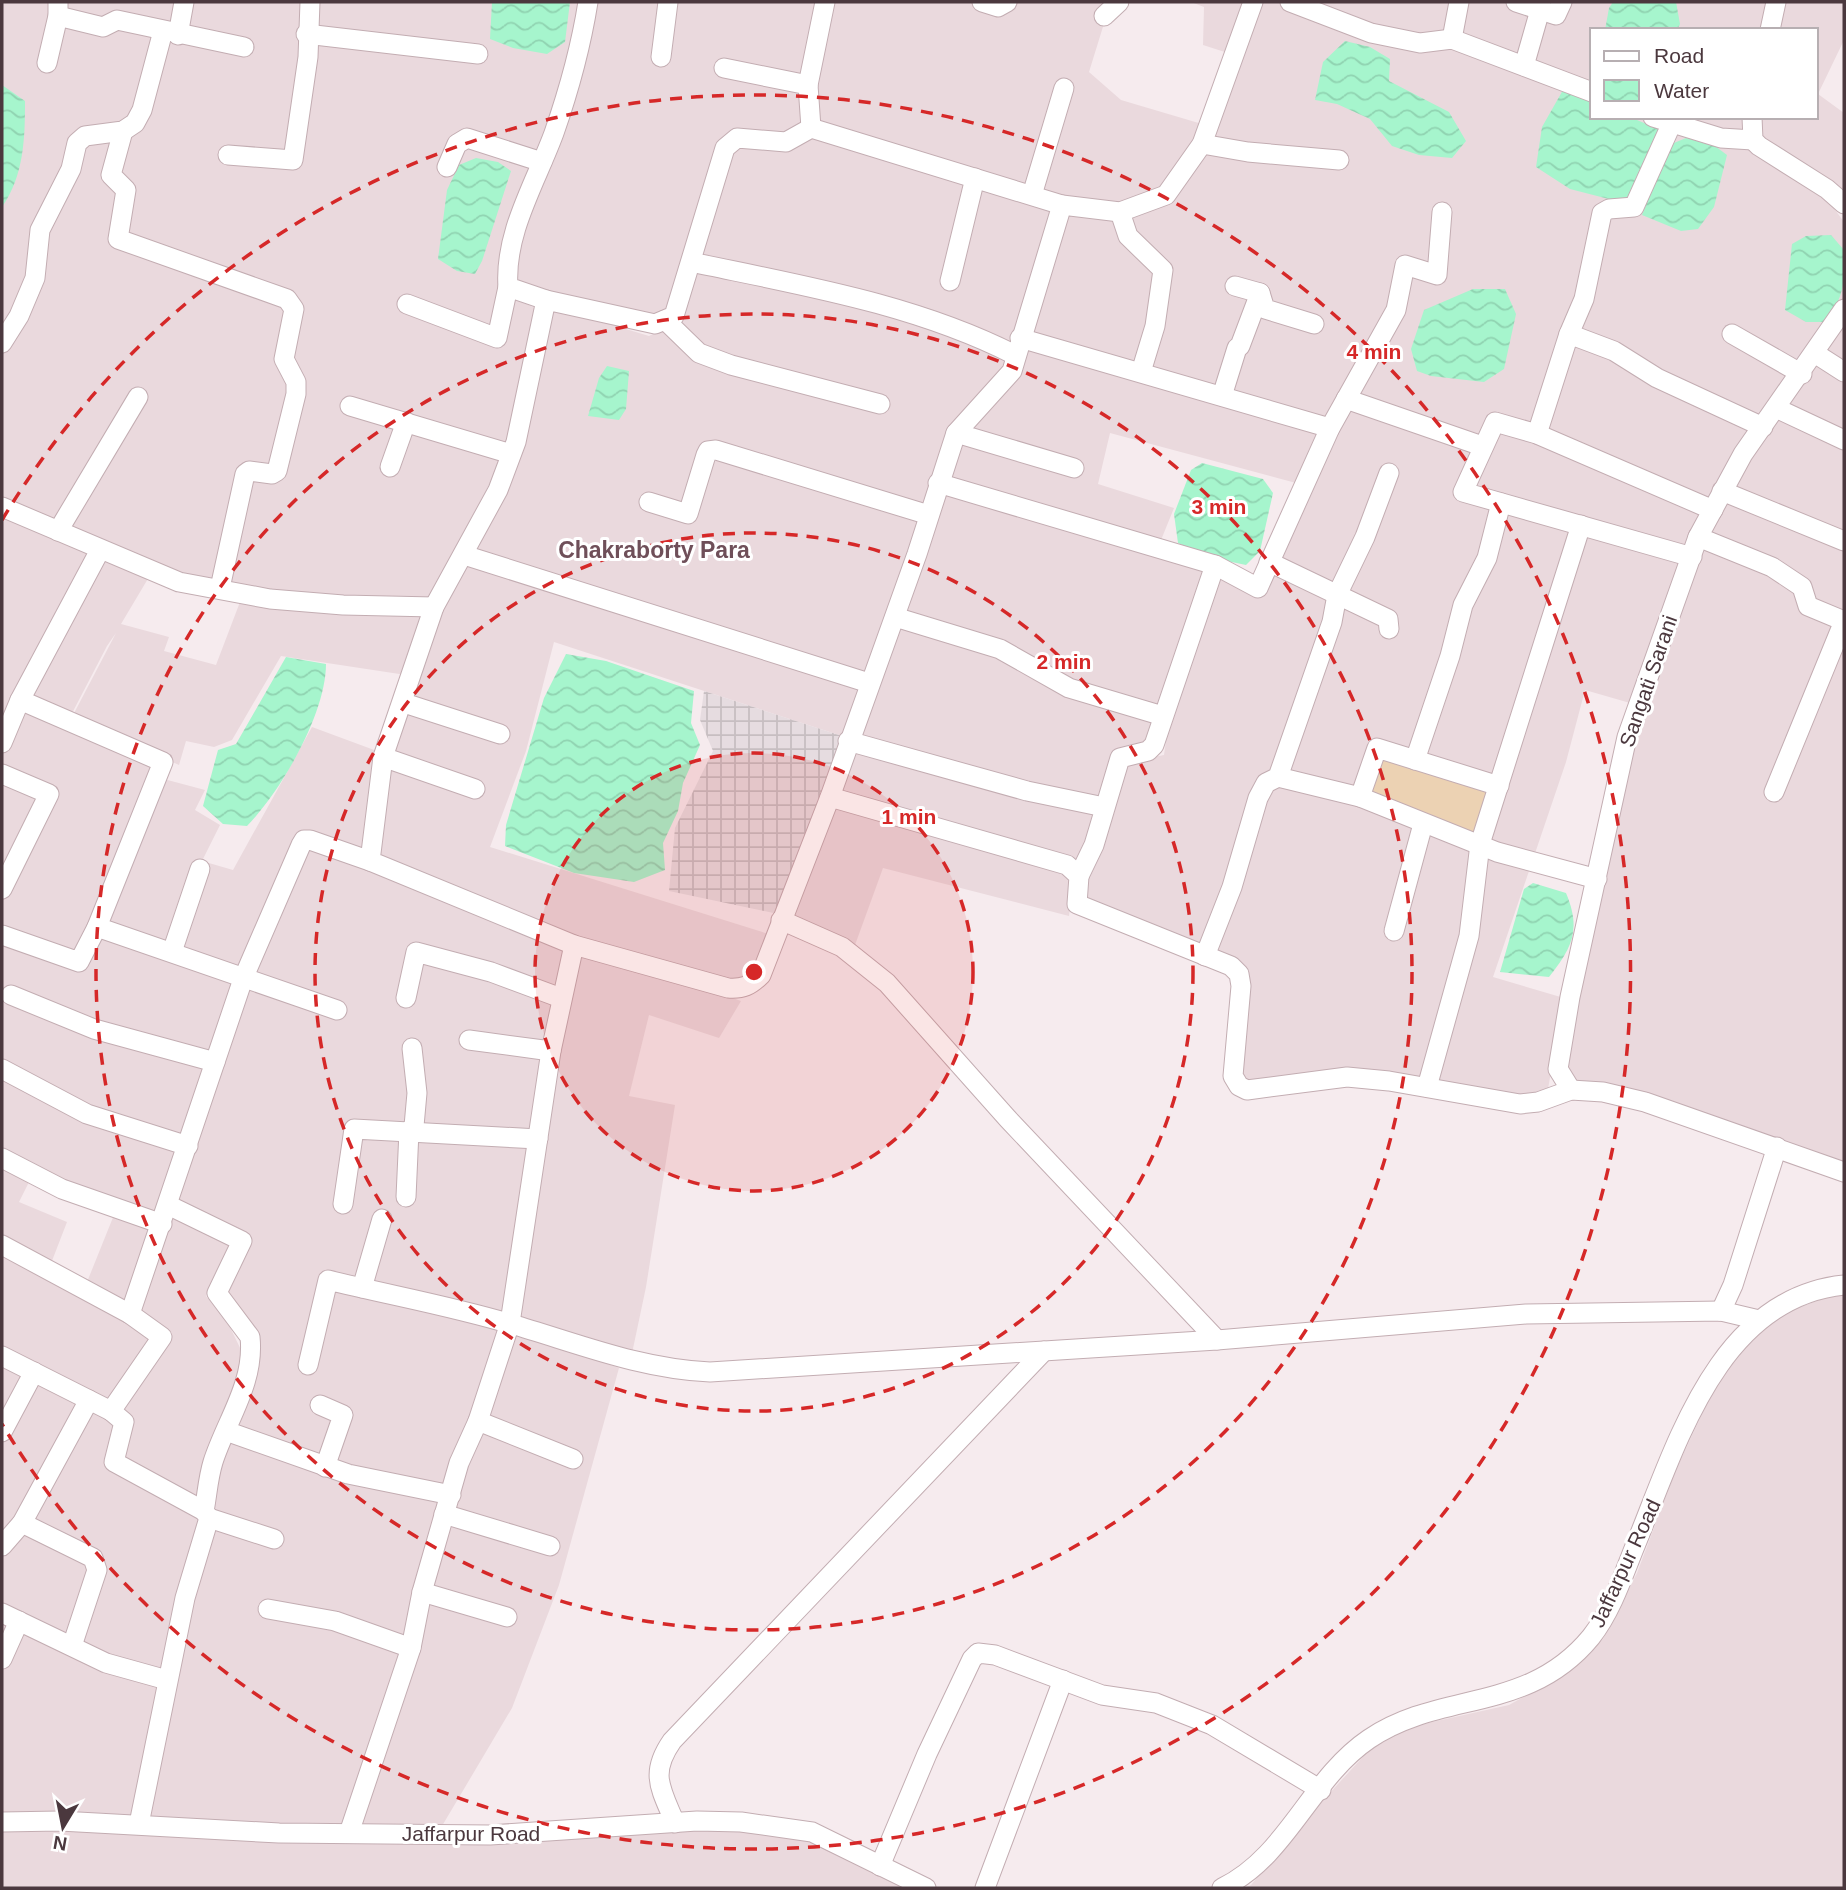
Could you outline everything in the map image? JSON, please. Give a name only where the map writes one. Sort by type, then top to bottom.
[{"type":"street","points":[[2,343],[19,316],[35,278],[40,230],[71,169],[77,143],[85,136],[123,131],[135,123],[184,2]]},
{"type":"street","points":[[228,155],[293,160],[308,57],[306,34],[310,2]]},
{"type":"street","points":[[407,304],[496,338],[508,287],[506,267],[522,209],[542,162],[575,62],[588,2]]},
{"type":"street","points":[[661,57],[668,2]]},
{"type":"street","points":[[811,128],[808,85],[825,2]]},
{"type":"street","points":[[982,2],[998,7],[1007,2]]},
{"type":"street","points":[[1104,16],[1119,2]]},
{"type":"street","points":[[508,287],[546,300],[654,324],[674,316],[730,141],[737,138],[786,142],[811,128],[1062,205],[1120,212],[1166,195],[1202,144],[1253,2]]},
{"type":"street","points":[[1290,2],[1371,33],[1420,43],[1452,39],[1590,91]]},
{"type":"street","points":[[1452,39],[1459,2]]},
{"type":"street","points":[[1516,2],[1556,15],[1562,2]]},
{"type":"street","points":[[1770,28],[1776,2]]},
{"type":"street","points":[[47,63],[58,9],[103,27],[117,20],[244,47]]},
{"type":"street","points":[[1524,66],[1540,10]]},
{"type":"street","points":[[306,34],[478,54]]},
{"type":"street","points":[[724,68],[808,85]]},
{"type":"street","points":[[1032,195],[1064,88]]},
{"type":"street","points":[[1752,119],[1753,140]]},
{"type":"street","points":[[1537,435],[1569,334],[1584,299],[1602,213],[1609,209],[1634,207],[1662,121],[1721,138],[1753,140],[1827,189],[1844,204]]},
{"type":"street","points":[[123,131],[111,175],[126,190],[118,239],[287,299],[294,309],[284,359],[296,382],[296,394],[277,471],[275,474],[249,471],[244,474],[220,588]]},
{"type":"street","points":[[447,167],[457,144],[467,138],[542,162]]},
{"type":"street","points":[[1202,144],[1248,152],[1339,160]]},
{"type":"street","points":[[950,281],[975,178]]},
{"type":"street","points":[[130,1314],[243,979],[304,840],[370,861],[574,945],[728,988],[741,989],[752,985],[761,975],[830,797],[895,617],[956,433],[1012,372],[1017,347],[1062,205]]},
{"type":"street","points":[[1120,212],[1128,236],[1163,270],[1155,326],[1141,372]]},
{"type":"street","points":[[938,483],[1215,565],[1258,588],[1330,428],[1396,310],[1405,265],[1437,275],[1441,212]]},
{"type":"street","points":[[691,262],[842,295],[1017,347],[1141,372],[1330,428]]},
{"type":"street","points":[[1235,286],[1260,293]]},
{"type":"street","points":[[1223,396],[1237,348],[1260,293]]},
{"type":"street","points":[[1260,293],[1265,309],[1314,324]]},
{"type":"street","points":[[370,861],[383,757],[404,702],[434,607],[498,491],[511,454],[546,300]]},
{"type":"street","name":"Sangati Sarani","points":[[1571,1090],[1558,1069],[1570,997],[1627,737],[1698,537],[1722,491],[1844,309]]},
{"type":"street","points":[[665,320],[699,353],[731,365],[880,404]]},
{"type":"street","points":[[1569,334],[1614,351],[1657,378],[1763,428]]},
{"type":"street","points":[[1732,334],[1802,374]]},
{"type":"street","points":[[1816,354],[1844,372]]},
{"type":"street","points":[[58,531],[138,397]]},
{"type":"street","points":[[1346,399],[1482,446]]},
{"type":"street","points":[[350,406],[511,454]]},
{"type":"street","points":[[1778,409],[1844,440]]},
{"type":"street","points":[[390,467],[406,422]]},
{"type":"street","points":[[1692,557],[1463,492],[1495,422],[1537,435],[1713,510]]},
{"type":"street","points":[[956,433],[1074,468]]},
{"type":"street","points":[[649,502],[688,514],[706,455],[708,451],[716,450],[929,515]]},
{"type":"street","points":[[1278,777],[1332,622],[1337,595],[1365,537],[1389,473]]},
{"type":"street","points":[[1722,491],[1844,541]]},
{"type":"street","points":[[1415,760],[1450,656],[1463,605],[1488,558],[1501,503]]},
{"type":"street","points":[[3,510],[179,582],[270,600],[343,606],[434,607]]},
{"type":"street","points":[[1427,1087],[1469,936],[1480,844],[1581,524]]},
{"type":"street","points":[[1698,537],[1772,567],[1802,587],[1808,606],[1844,621],[1774,792]]},
{"type":"street","points":[[2,743],[20,699],[100,550]]},
{"type":"street","points":[[464,555],[869,683]]},
{"type":"street","points":[[1269,562],[1388,619],[1389,629]]},
{"type":"street","points":[[1215,565],[1152,749],[1120,758],[1094,845],[1079,876],[1077,904],[1231,966],[1239,974],[1241,986],[1233,1065],[1233,1076],[1239,1086],[1264,1090],[1348,1077],[1427,1087],[1520,1104],[1538,1102],[1571,1090],[1603,1092],[1645,1102],[1844,1172]]},
{"type":"street","points":[[895,617],[1000,649],[1069,688],[1163,716]]},
{"type":"street","points":[[2,935],[79,962],[97,927],[163,762],[20,699]]},
{"type":"street","points":[[404,702],[500,734]]},
{"type":"street","points":[[848,741],[1027,791],[1104,807]]},
{"type":"street","points":[[1360,797],[1377,748],[1499,786]]},
{"type":"street","points":[[383,757],[475,789]]},
{"type":"street","points":[[2,774],[49,794],[2,889]]},
{"type":"street","points":[[1205,956],[1232,887],[1258,798],[1266,782],[1278,777],[1360,797],[1423,824],[1480,844],[1597,879]]},
{"type":"street","points":[[830,797],[1068,866],[1079,876]]},
{"type":"street","points":[[1394,931],[1423,824]]},
{"type":"street","points":[[172,952],[200,869]]},
{"type":"street","points":[[781,920],[842,947],[887,983],[1008,1119],[1217,1340]]},
{"type":"street","points":[[97,927],[337,1010]]},
{"type":"street","points":[[349,1833],[411,1648],[422,1592],[459,1463],[478,1421],[510,1323],[551,1051],[574,945]]},
{"type":"street","points":[[406,998],[416,952],[491,972],[561,998]]},
{"type":"street","points":[[11,995],[94,1029],[215,1062]]},
{"type":"street","points":[[468,1040],[551,1051]]},
{"type":"street","points":[[406,1198],[409,1130],[414,1126],[417,1093],[412,1048]]},
{"type":"street","points":[[2,1069],[87,1114],[188,1146]]},
{"type":"street","points":[[343,1204],[354,1129],[538,1139]]},
{"type":"street","points":[[1721,1311],[1733,1284],[1777,1147]]},
{"type":"street","points":[[2,1158],[62,1189],[165,1215],[242,1241],[217,1293],[250,1337],[246,1379],[234,1418],[212,1464],[206,1515],[167,1680],[139,1824]]},
{"type":"street","points":[[362,1289],[382,1219]]},
{"type":"street","points":[[2,1245],[130,1314],[162,1337],[111,1411]]},
{"type":"street","points":[[308,1365],[328,1280],[510,1323],[616,1357],[687,1371],[1217,1340],[1526,1314],[1721,1311],[1759,1321]]},
{"type":"street","name":"Jaffarpur Road","points":[[1222,1888],[1256,1868],[1321,1790],[1369,1739],[1408,1720],[1508,1693],[1542,1679],[1557,1669],[1592,1636],[1622,1578],[1712,1372],[1738,1339],[1768,1312],[1814,1289],[1844,1285]]},
{"type":"street","points":[[676,1823],[659,1783],[658,1772],[660,1758],[672,1741],[1044,1351]]},
{"type":"street","points":[[2,1356],[111,1411],[124,1422],[114,1462],[206,1515],[274,1539]]},
{"type":"street","points":[[2,1432],[34,1372]]},
{"type":"street","points":[[2,1546],[22,1523],[89,1400]]},
{"type":"street","points":[[320,1405],[343,1415],[325,1467]]},
{"type":"street","points":[[478,1421],[573,1460]]},
{"type":"street","points":[[226,1431],[325,1467],[448,1504],[550,1546]]},
{"type":"street","points":[[22,1523],[93,1558],[96,1563],[97,1570],[72,1646]]},
{"type":"street","points":[[422,1592],[508,1617]]},
{"type":"street","points":[[268,1609],[335,1621],[411,1648]]},
{"type":"street","points":[[2,1659],[10,1617],[106,1663],[167,1680]]},
{"type":"street","points":[[880,1866],[927,1754],[975,1655],[983,1653],[1117,1700],[1156,1703],[1212,1725],[1321,1790]]},
{"type":"street","points":[[985,1888],[1063,1680]]},
{"type":"street","name":"Jaffarpur Road","points":[[2,1822],[139,1824],[279,1833],[490,1835],[676,1823],[741,1822],[812,1832],[926,1888]]},
{"type":"shaded area","points":[[2,2],[582,2],[576,41],[518,211],[509,296],[535,308],[508,449],[425,605],[328,604],[179,575],[2,498]]},
{"type":"shaded area","points":[[591,2],[1119,2],[1106,17],[1089,72],[1121,100],[1202,124],[1194,147],[1162,193],[1115,210],[884,144],[736,129],[719,141],[670,312],[650,318],[514,285],[526,212]]},
{"type":"shaded area","points":[[1191,2],[1250,2],[1231,54],[1203,45],[1204,7]]},
{"type":"shaded area","points":[[1257,2],[1772,2],[1765,28],[1590,28],[1590,119],[1744,119],[1756,154],[1830,203],[1844,222],[1844,302],[1689,554],[1468,489],[1486,445],[1344,396],[1327,424],[1025,337],[1064,209],[1168,197]]},
{"type":"shaded area","points":[[1781,2],[1844,2],[1844,40],[1818,94],[1818,28],[1775,28]]},
{"type":"shaded area","points":[[1818,94],[1844,113],[1844,194],[1760,135],[1760,119],[1818,119]]},
{"type":"shaded area","points":[[812,137],[1059,207],[1007,370],[957,427],[842,736],[554,642],[526,751],[490,847],[775,936],[759,967],[740,986],[579,942],[377,858],[378,796],[437,616],[459,574],[553,307],[649,336],[683,319],[730,154],[742,145]]},
{"type":"shaded area","points":[[1844,319],[1844,537],[1736,492],[1743,463]]},
{"type":"shaded area","points":[[1021,339],[1320,433],[1296,483],[1110,433],[1098,484],[1174,508],[1159,545],[942,476],[960,432],[1013,374]]},
{"type":"shaded area","points":[[1348,401],[1476,447],[1453,492],[1689,561],[1630,703],[1585,690],[1566,762],[1493,977],[1564,998],[1548,1089],[1521,1097],[1420,1078],[1244,1087],[1238,1055],[1249,982],[1082,901],[1116,770],[1134,761],[1164,755],[1168,727],[1215,574],[1260,595]]},
{"type":"shaded area","points":[[939,486],[1217,563],[1152,745],[1132,755],[1084,864],[835,796]]},
{"type":"shaded area","points":[[1722,492],[1844,543],[1844,1166],[1561,1087],[1632,734]]},
{"type":"shaded area","points":[[2,511],[149,577],[121,624],[169,637],[164,651],[216,665],[240,602],[430,611],[406,675],[281,656],[232,740],[214,747],[186,741],[179,765],[72,717],[116,633],[107,646],[68,721],[162,763],[97,928],[241,980],[128,1310],[85,1287],[118,1205],[33,1174],[19,1202],[67,1222],[50,1266],[127,1320],[168,1215],[231,1246],[206,1296],[227,1321],[243,1354],[248,1337],[211,1292],[242,1244],[171,1203],[243,990],[305,842],[572,945],[507,1327],[619,1368],[559,1585],[512,1708],[442,1826],[352,1830],[146,1819],[166,1678],[141,1824],[2,1819]]},
{"type":"shaded area","points":[[704,691],[842,736],[778,914],[669,891],[675,828],[713,751],[700,720]]},
{"type":"shaded area","points":[[312,727],[385,754],[365,851],[302,834],[238,975],[101,926],[160,778],[205,790],[195,810],[220,825],[202,861],[233,870]]},
{"type":"shaded area","points":[[1381,753],[1492,790],[1478,838],[1361,797]]},
{"type":"shaded area","points":[[832,799],[1074,873],[1069,916],[883,868],[855,945],[787,919]]},
{"type":"shaded area","points":[[579,953],[655,969],[741,1001],[719,1038],[649,1015],[629,1096],[675,1105],[646,1287],[631,1358],[516,1324],[553,1052]]},
{"type":"shaded area","points":[[1833,1295],[1844,1295],[1844,1888],[1245,1888],[1251,1885],[1294,1832],[1371,1748],[1414,1726],[1509,1705],[1563,1675],[1603,1639],[1637,1573],[1675,1472],[1720,1375],[1773,1317]]},
{"type":"shaded area","points":[[739,1827],[809,1838],[936,1888],[2,1888],[2,1832]]},
{"type":"water","points":[[492,2],[570,2],[565,42],[547,54],[513,48],[490,39]]},
{"type":"water","points":[[1613,2],[1676,2],[1680,24],[1678,28],[1605,28],[1609,8]]},
{"type":"water","points":[[1345,41],[1370,47],[1390,59],[1389,81],[1449,112],[1466,141],[1452,158],[1419,155],[1392,146],[1370,119],[1337,104],[1315,100],[1323,62]]},
{"type":"water","points":[[2,85],[25,101],[22,156],[15,182],[2,207]]},
{"type":"water","points":[[1563,90],[1590,101],[1590,119],[1635,119],[1658,129],[1645,177],[1632,205],[1570,189],[1536,167],[1542,127]]},
{"type":"water","points":[[1686,138],[1711,143],[1727,155],[1714,207],[1698,229],[1681,231],[1642,215],[1669,145]]},
{"type":"water","points":[[476,158],[498,162],[511,171],[482,261],[475,274],[457,271],[438,259],[447,190],[459,165]]},
{"type":"water","points":[[1831,235],[1844,250],[1840,297],[1823,322],[1806,322],[1785,310],[1792,244],[1806,236]]},
{"type":"water","points":[[1473,289],[1505,289],[1516,314],[1504,369],[1484,382],[1431,376],[1417,371],[1411,349],[1424,310]]},
{"type":"water","points":[[607,366],[629,371],[626,409],[619,420],[588,416],[599,378]]},
{"type":"water","points":[[1202,463],[1263,479],[1273,493],[1260,551],[1246,565],[1208,557],[1178,543],[1174,514],[1191,470]]},
{"type":"water","points":[[566,654],[606,661],[694,691],[691,723],[700,745],[683,783],[678,811],[663,843],[665,870],[634,882],[574,873],[505,846],[506,825],[544,698]]},
{"type":"water","points":[[286,657],[326,664],[324,684],[310,728],[287,773],[247,826],[223,824],[203,806],[218,750],[236,744]]},
{"type":"water","points":[[1533,883],[1566,893],[1573,917],[1574,927],[1569,947],[1549,977],[1500,972],[1524,889]]},
{"type":"district","name":"Chakraborty Para","points":[[654,550]]}]
